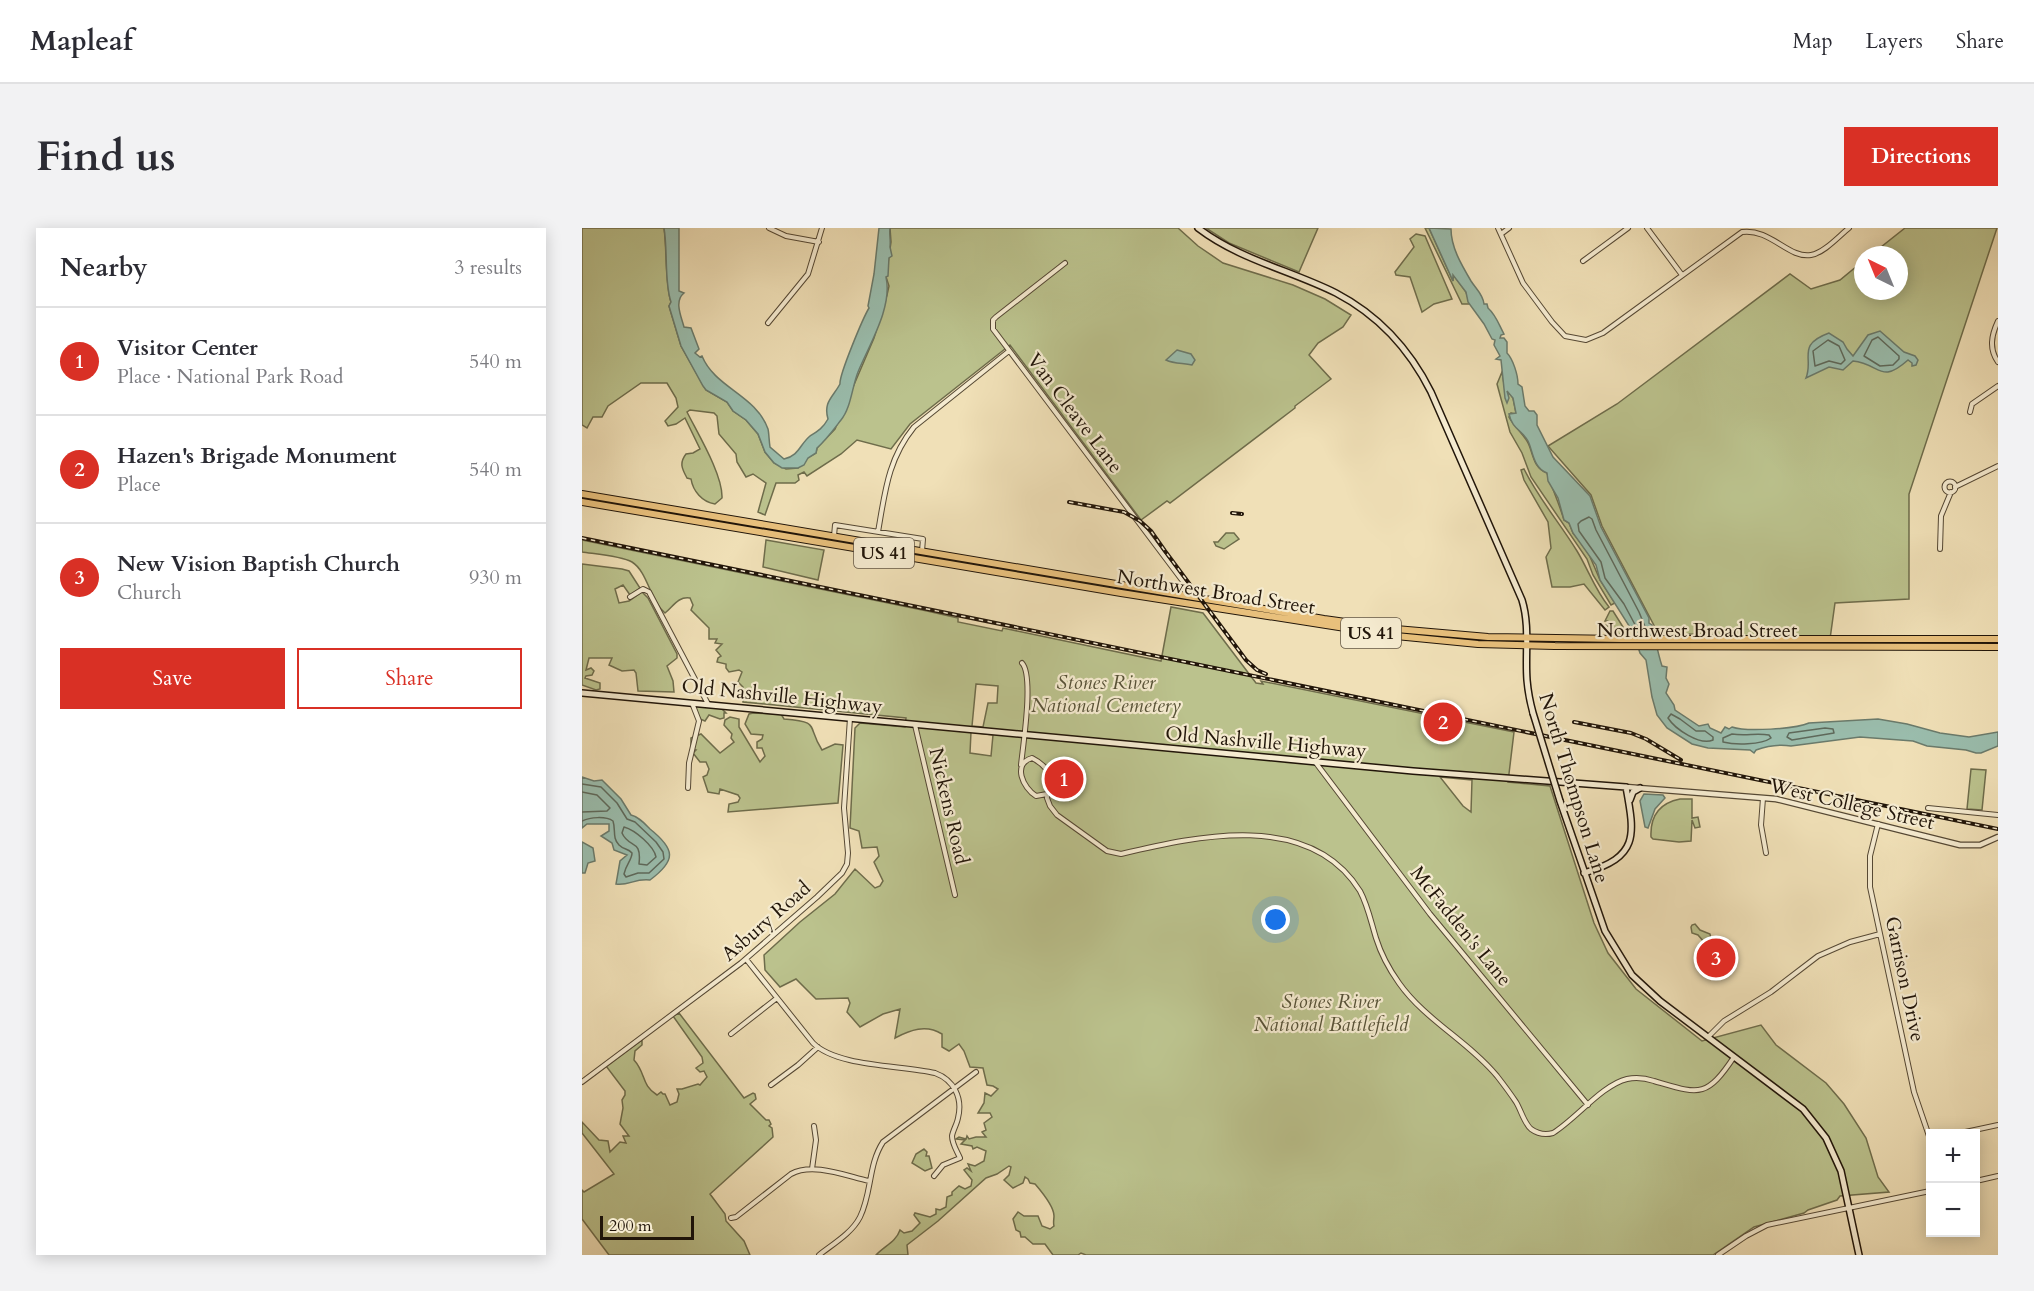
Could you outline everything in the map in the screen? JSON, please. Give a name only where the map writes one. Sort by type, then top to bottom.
[{"type":"main road","name":"North Thompson Lane","points":[[1198,228],[1235,252],[1335,292],[1360,307],[1382,325],[1407,352],[1423,375],[1525,608],[1528,645],[1527,680],[1533,713],[1560,801],[1605,931],[1632,975],[1660,1001],[1803,1109],[1816,1124],[1835,1155],[1841,1171],[1859,1255]]},
{"type":"main road","name":"US 41","points":[[582,494],[612,503],[721,526]]},
{"type":"main road","name":"US 41","points":[[582,502],[612,503],[723,518]]},
{"type":"main road","name":"Northwest Broad Street","points":[[723,518],[967,559],[1121,593],[1194,605],[1243,609]]},
{"type":"main road","points":[[721,526],[723,518]]},
{"type":"main road","name":"Northwest Broad Street","points":[[721,526],[966,567],[1123,585],[1303,619],[1396,632],[1428,639],[1478,644],[1623,647],[1998,647]]},
{"type":"main road","points":[[832,544],[834,537]]},
{"type":"main road","points":[[920,559],[922,551]]},
{"type":"main road","points":[[966,567],[967,559]]},
{"type":"main road","points":[[1121,593],[1123,585]]},
{"type":"main road","points":[[1194,597],[1194,605]]},
{"type":"main road","name":"Northwest Broad Street","points":[[1396,632],[1527,638],[1998,639]]},
{"type":"main road","points":[[1428,632],[1428,639]]},
{"type":"main road","points":[[1786,639],[1786,647]]},
{"type":"main road","points":[[1830,639],[1830,647]]},
{"type":"main road","points":[[1940,639],[1941,647]]},
{"type":"main road","points":[[1982,639],[1982,647]]},
{"type":"main road","name":"Old Nashville Highway","points":[[582,693],[1316,762],[1626,787]]},
{"type":"main road","points":[[1584,873],[1608,865],[1626,850],[1633,825],[1626,787]]},
{"type":"main road","points":[[1629,805],[1632,792],[1640,788]]},
{"type":"street","points":[[769,228],[786,236],[819,242]]},
{"type":"street","points":[[768,323],[794,294],[808,274],[822,228]]},
{"type":"street","points":[[1498,228],[1523,283],[1552,322],[1565,336],[1586,340],[1603,333],[1742,232],[1758,229],[1797,251],[1810,255],[1849,228]]},
{"type":"street","points":[[1501,234],[1509,228]]},
{"type":"street","points":[[1583,261],[1628,228]]},
{"type":"street","points":[[1647,228],[1682,276]]},
{"type":"street","name":"Van Cleave Lane","points":[[1065,263],[993,320],[993,328],[1194,597]]},
{"type":"street","points":[[1998,321],[1991,341],[1994,357],[1998,362]]},
{"type":"street","points":[[878,532],[890,468],[906,436],[914,427],[1009,351]]},
{"type":"street","points":[[1970,412],[1972,404],[1998,386]]},
{"type":"street","points":[[1940,549],[1941,516],[1951,492],[1955,487],[1998,466]]},
{"type":"street","points":[[1951,492],[1944,489],[1945,484],[1951,481],[1955,487]]},
{"type":"street","points":[[834,537],[835,525],[923,539],[922,551]]},
{"type":"street","points":[[630,597],[643,590],[650,592],[708,704]]},
{"type":"street","points":[[1022,663],[1026,667],[1028,682],[1022,775],[1030,791],[1036,796],[1047,794]]},
{"type":"street","points":[[688,788],[688,763],[699,721],[692,703]]},
{"type":"street","name":"Asbury Road","points":[[582,1082],[746,959],[842,873],[847,864],[848,851],[844,808],[850,718]]},
{"type":"street","name":"Nickens Road","points":[[915,724],[955,895]]},
{"type":"street","points":[[1022,752],[1048,771],[1051,785],[1047,794],[1050,806],[1058,815],[1111,853],[1121,854],[1165,843],[1198,838],[1243,835],[1283,840],[1320,853],[1340,867],[1358,889],[1368,908],[1382,952],[1401,987],[1427,1014],[1487,1064],[1515,1101],[1532,1129],[1542,1134],[1553,1133],[1615,1084],[1628,1079],[1645,1078],[1684,1090],[1696,1091],[1708,1087],[1720,1077],[1734,1057]]},
{"type":"street","points":[[1021,766],[1027,759],[1032,758]]},
{"type":"street","name":"McFadden's Lane","points":[[1316,762],[1430,914],[1588,1105]]},
{"type":"street","name":"West College Street","points":[[1626,787],[1789,801],[1960,845],[1980,845],[1998,837]]},
{"type":"street","points":[[1763,798],[1761,825],[1766,853]]},
{"type":"street","points":[[1928,808],[1998,815]]},
{"type":"street","name":"Garrison Drive","points":[[1878,824],[1870,856],[1869,878],[1914,1092],[1927,1129]]},
{"type":"street","points":[[1707,1037],[1724,1021],[1771,992],[1818,956],[1850,942],[1880,934]]},
{"type":"street","points":[[746,959],[818,1047],[843,1059],[935,1073],[946,1079],[954,1088],[960,1105],[952,1139],[960,1158],[944,1165],[934,1176]]},
{"type":"street","points":[[731,1034],[777,998]]},
{"type":"street","points":[[771,1085],[818,1047]]},
{"type":"street","points":[[819,1255],[846,1234],[858,1220],[875,1157],[883,1142],[976,1072]]},
{"type":"street","points":[[1979,1129],[1998,1125]]},
{"type":"street","points":[[812,1169],[816,1140],[814,1126]]},
{"type":"street","points":[[730,1218],[736,1217],[798,1171],[812,1169],[869,1181]]},
{"type":"street","points":[[1980,1180],[1998,1176]]},
{"type":"street","points":[[1718,1255],[1762,1227],[1926,1192]]},
{"type":"green space","points":[[582,228],[664,228],[671,302],[669,306],[681,346],[706,390],[727,402],[733,411],[746,420],[758,434],[765,452],[774,463],[786,469],[798,468],[807,458],[816,453],[817,448],[835,429],[874,338],[887,295],[889,286],[886,277],[891,242],[890,228],[1178,228],[1198,246],[1223,263],[1293,285],[1325,299],[1351,315],[1343,327],[1318,343],[1309,355],[1331,379],[1170,503],[1167,501],[1141,520],[1010,345],[910,424],[891,449],[857,440],[841,454],[807,476],[804,472],[798,475],[799,480],[795,483],[776,483],[765,515],[758,512],[766,483],[753,474],[746,477],[737,462],[736,454],[719,434],[717,416],[714,413],[690,410],[687,412],[709,455],[718,478],[722,498],[715,504],[706,501],[696,492],[691,479],[685,475],[682,463],[686,454],[700,449],[685,418],[668,426],[665,421],[678,407],[676,398],[667,383],[641,383],[608,406],[602,417],[593,417],[587,428],[582,425]]},
{"type":"green space","points":[[1206,228],[1318,228],[1299,272],[1229,243]]},
{"type":"green space","points":[[1425,228],[1429,228],[1453,281],[1453,274],[1466,292],[1470,304],[1462,304]]},
{"type":"green space","points":[[1905,228],[1997,228],[1909,494],[1909,599],[1835,603],[1830,639],[1658,633],[1602,526],[1591,495],[1548,446],[1617,404],[1790,274],[1811,289],[1840,280],[1854,268],[1854,300],[1908,300],[1908,246],[1882,246]]},
{"type":"green space","points":[[1416,234],[1425,236],[1452,299],[1434,304],[1422,312],[1410,277],[1396,275],[1395,272],[1414,247],[1410,239]]},
{"type":"green space","points":[[1502,372],[1507,402],[1507,390],[1513,398],[1516,413],[1511,413],[1509,417],[1527,441],[1538,467],[1547,473],[1564,520],[1569,523],[1573,533],[1588,552],[1600,580],[1615,603],[1611,605],[1593,575],[1587,559],[1531,477],[1522,453],[1510,432],[1497,384]]},
{"type":"green space","points":[[1524,469],[1581,558],[1609,607],[1605,610],[1584,584],[1552,587],[1546,557],[1551,548],[1548,522],[1524,480],[1521,470]]},
{"type":"green space","points":[[1226,533],[1234,533],[1239,539],[1224,549],[1216,546],[1214,542],[1218,542]]},
{"type":"green space","name":"Stones River National Battlefield","points":[[582,540],[927,611],[958,618],[958,622],[1002,631],[1003,628],[1161,661],[1171,607],[1203,613],[1256,683],[1263,684],[1261,681],[1514,732],[1508,782],[1550,786],[1594,923],[1608,953],[1636,989],[1702,1041],[1761,1025],[1776,1045],[1826,1083],[1844,1104],[1866,1138],[1878,1177],[1889,1192],[1840,1196],[1837,1200],[1804,1213],[1754,1227],[1713,1255],[1086,1255],[1081,1253],[1053,1255],[1045,1244],[1033,1244],[1025,1237],[1021,1237],[1020,1232],[1016,1230],[1013,1219],[1018,1212],[1024,1216],[1038,1216],[1042,1226],[1050,1229],[1054,1226],[1054,1216],[1050,1203],[1035,1184],[1030,1183],[1025,1177],[1023,1183],[1013,1188],[1004,1180],[1009,1175],[1011,1167],[1009,1166],[986,1178],[907,1245],[908,1255],[876,1255],[893,1241],[900,1230],[904,1233],[912,1231],[920,1223],[915,1213],[930,1217],[936,1214],[936,1209],[946,1207],[947,1197],[952,1195],[952,1192],[959,1186],[965,1189],[971,1186],[972,1180],[964,1170],[967,1168],[971,1171],[968,1164],[975,1166],[984,1161],[986,1151],[977,1147],[973,1149],[972,1146],[961,1144],[965,1140],[956,1139],[959,1137],[966,1139],[967,1136],[969,1139],[986,1137],[982,1132],[986,1130],[984,1123],[992,1117],[990,1113],[978,1113],[984,1103],[985,1093],[991,1096],[998,1089],[987,1085],[983,1068],[970,1067],[959,1044],[949,1051],[942,1047],[942,1034],[936,1031],[918,1029],[895,1038],[900,1009],[883,1014],[860,1027],[847,1012],[850,1003],[848,998],[816,999],[796,979],[780,987],[765,970],[764,955],[835,894],[855,869],[875,888],[883,881],[874,862],[879,856],[877,847],[862,848],[859,831],[850,828],[855,728],[860,723],[905,727],[906,718],[743,702],[743,687],[738,682],[742,672],[739,670],[729,672],[726,664],[717,662],[721,656],[716,650],[722,644],[715,643],[717,639],[709,639],[709,628],[691,610],[693,605],[690,598],[679,600],[665,613],[656,601],[642,572],[632,562],[582,552]],"holes":[[[976,684],[998,686],[997,703],[988,703],[983,727],[972,726]],[[971,732],[993,735],[991,756],[970,753]],[[1440,777],[1472,780],[1471,812],[1463,806]]]},
{"type":"green space","points":[[766,540],[824,550],[818,580],[763,567]]},
{"type":"green space","points":[[582,564],[629,571],[640,588],[630,595],[623,585],[615,589],[619,603],[629,601],[642,592],[648,598],[677,654],[677,658],[667,666],[673,681],[674,692],[638,691],[634,670],[622,671],[609,665],[612,658],[589,658],[586,670],[591,668],[594,671],[592,675],[585,678],[600,683],[600,689],[596,690],[582,685]]},
{"type":"green space","points":[[1610,611],[1613,611],[1628,635],[1616,634],[1606,625],[1610,623],[1605,621]]},
{"type":"green space","points":[[697,706],[721,708],[726,713],[724,713],[724,718],[720,719],[709,715],[705,721],[700,719],[695,708]]},
{"type":"green space","points":[[749,714],[781,714],[784,719],[809,724],[822,750],[835,744],[843,745],[838,803],[728,812],[729,804],[738,802],[740,798],[738,795],[720,789],[719,794],[708,792],[703,777],[707,775],[709,769],[706,762],[700,762],[693,753],[696,750],[691,749],[691,738],[701,734],[720,753],[734,742],[731,738],[732,734],[724,725],[725,720],[730,717],[739,719],[739,727],[760,762],[765,756],[762,748],[757,748],[757,742],[762,739],[763,735],[751,734],[745,724]]},
{"type":"green space","points":[[1971,769],[1986,770],[1982,810],[1967,809]]},
{"type":"green space","points":[[1680,799],[1692,799],[1692,818],[1698,817],[1700,827],[1695,828],[1692,820],[1691,841],[1653,839],[1651,830],[1654,817],[1662,807]]},
{"type":"green space","points":[[1695,924],[1700,930],[1710,934],[1709,942],[1704,942],[1698,935],[1692,933],[1691,927]]},
{"type":"green space","points":[[679,1013],[744,1098],[755,1094],[756,1099],[750,1104],[771,1124],[769,1126],[772,1128],[773,1137],[710,1194],[725,1214],[726,1221],[744,1241],[750,1255],[609,1255],[582,1219],[582,1190],[584,1192],[614,1174],[582,1133],[582,1122],[599,1140],[608,1141],[610,1152],[620,1142],[626,1143],[623,1136],[629,1136],[620,1124],[625,1091],[606,1066],[642,1040],[642,1045],[635,1051],[634,1060],[648,1087],[657,1095],[661,1092],[665,1094],[670,1105],[677,1102],[679,1094],[677,1089],[700,1085],[707,1077],[704,1071],[700,1072],[696,1068],[703,1063],[702,1057],[673,1016]]},
{"type":"green space","points":[[924,1149],[927,1152],[926,1156],[929,1156],[932,1168],[925,1171],[912,1163],[916,1154]]},
{"type":"water","points":[[664,228],[679,228],[679,291],[684,293],[679,300],[679,309],[684,327],[691,328],[699,349],[695,353],[702,356],[716,376],[745,399],[762,417],[768,429],[770,447],[784,459],[796,453],[828,419],[828,404],[840,384],[847,359],[869,308],[879,228],[890,228],[892,256],[889,258],[886,301],[879,326],[858,372],[844,415],[817,448],[816,453],[808,458],[804,465],[798,468],[782,468],[774,463],[765,452],[758,434],[746,420],[733,411],[727,402],[703,386],[681,346],[669,306],[671,302]]},
{"type":"water","points":[[1429,228],[1451,229],[1460,262],[1504,334],[1500,338],[1504,338],[1507,342],[1507,353],[1515,367],[1518,384],[1522,387],[1525,406],[1537,415],[1537,425],[1553,457],[1590,496],[1601,527],[1652,625],[1662,666],[1667,667],[1666,678],[1669,684],[1666,693],[1675,710],[1699,726],[1708,724],[1710,728],[1721,733],[1725,727],[1729,729],[1732,727],[1771,729],[1809,723],[1878,719],[1969,737],[1998,732],[1998,746],[1976,753],[1927,746],[1913,741],[1860,737],[1765,747],[1754,753],[1750,750],[1708,748],[1692,744],[1667,728],[1657,715],[1646,660],[1640,653],[1633,632],[1600,580],[1596,565],[1573,533],[1569,523],[1564,520],[1558,498],[1548,481],[1547,473],[1539,467],[1528,441],[1510,419],[1509,414],[1516,413],[1513,398],[1507,391],[1509,398],[1507,403],[1505,398],[1501,360],[1496,359],[1500,356],[1494,345],[1495,340],[1492,339],[1468,302],[1466,292],[1453,275],[1453,281]]},
{"type":"water","points":[[1880,331],[1904,352],[1915,356],[1918,360],[1916,365],[1912,366],[1908,360],[1892,371],[1886,372],[1853,361],[1843,370],[1829,367],[1806,378],[1809,347],[1819,338],[1829,333],[1843,342],[1853,356],[1868,335]]},
{"type":"water","points":[[1177,350],[1191,354],[1195,360],[1192,365],[1166,360]]},
{"type":"water","points":[[582,777],[594,781],[602,780],[621,799],[631,815],[641,820],[668,849],[670,854],[665,866],[650,880],[616,884],[620,861],[627,855],[614,850],[612,843],[601,836],[609,831],[609,824],[587,824],[582,828]]},
{"type":"water","points":[[1644,794],[1663,795],[1665,798],[1655,809],[1648,828],[1645,827],[1640,801]]},
{"type":"water","points":[[582,842],[593,848],[595,861],[588,863],[585,873],[582,873]]},
{"type":"railway","points":[[1069,502],[1124,512],[1140,521],[1151,531],[1246,660],[1257,670],[1266,674]]},
{"type":"railway","points":[[1232,513],[1242,514]]},
{"type":"railway","points":[[582,538],[1998,829]]},
{"type":"railway","points":[[1574,722],[1631,733],[1646,739],[1681,760]]},
{"type":"place","name":"Hazen's Brigade Monument","points":[[1443,722]]},
{"type":"place","name":"Visitor Center","points":[[1064,779]]},
{"type":"place","name":"New Vision Baptish Church","points":[[1716,958]]},
{"type":"park label","name":"Stones River National Cemetery","points":[[1106,694]]}]
